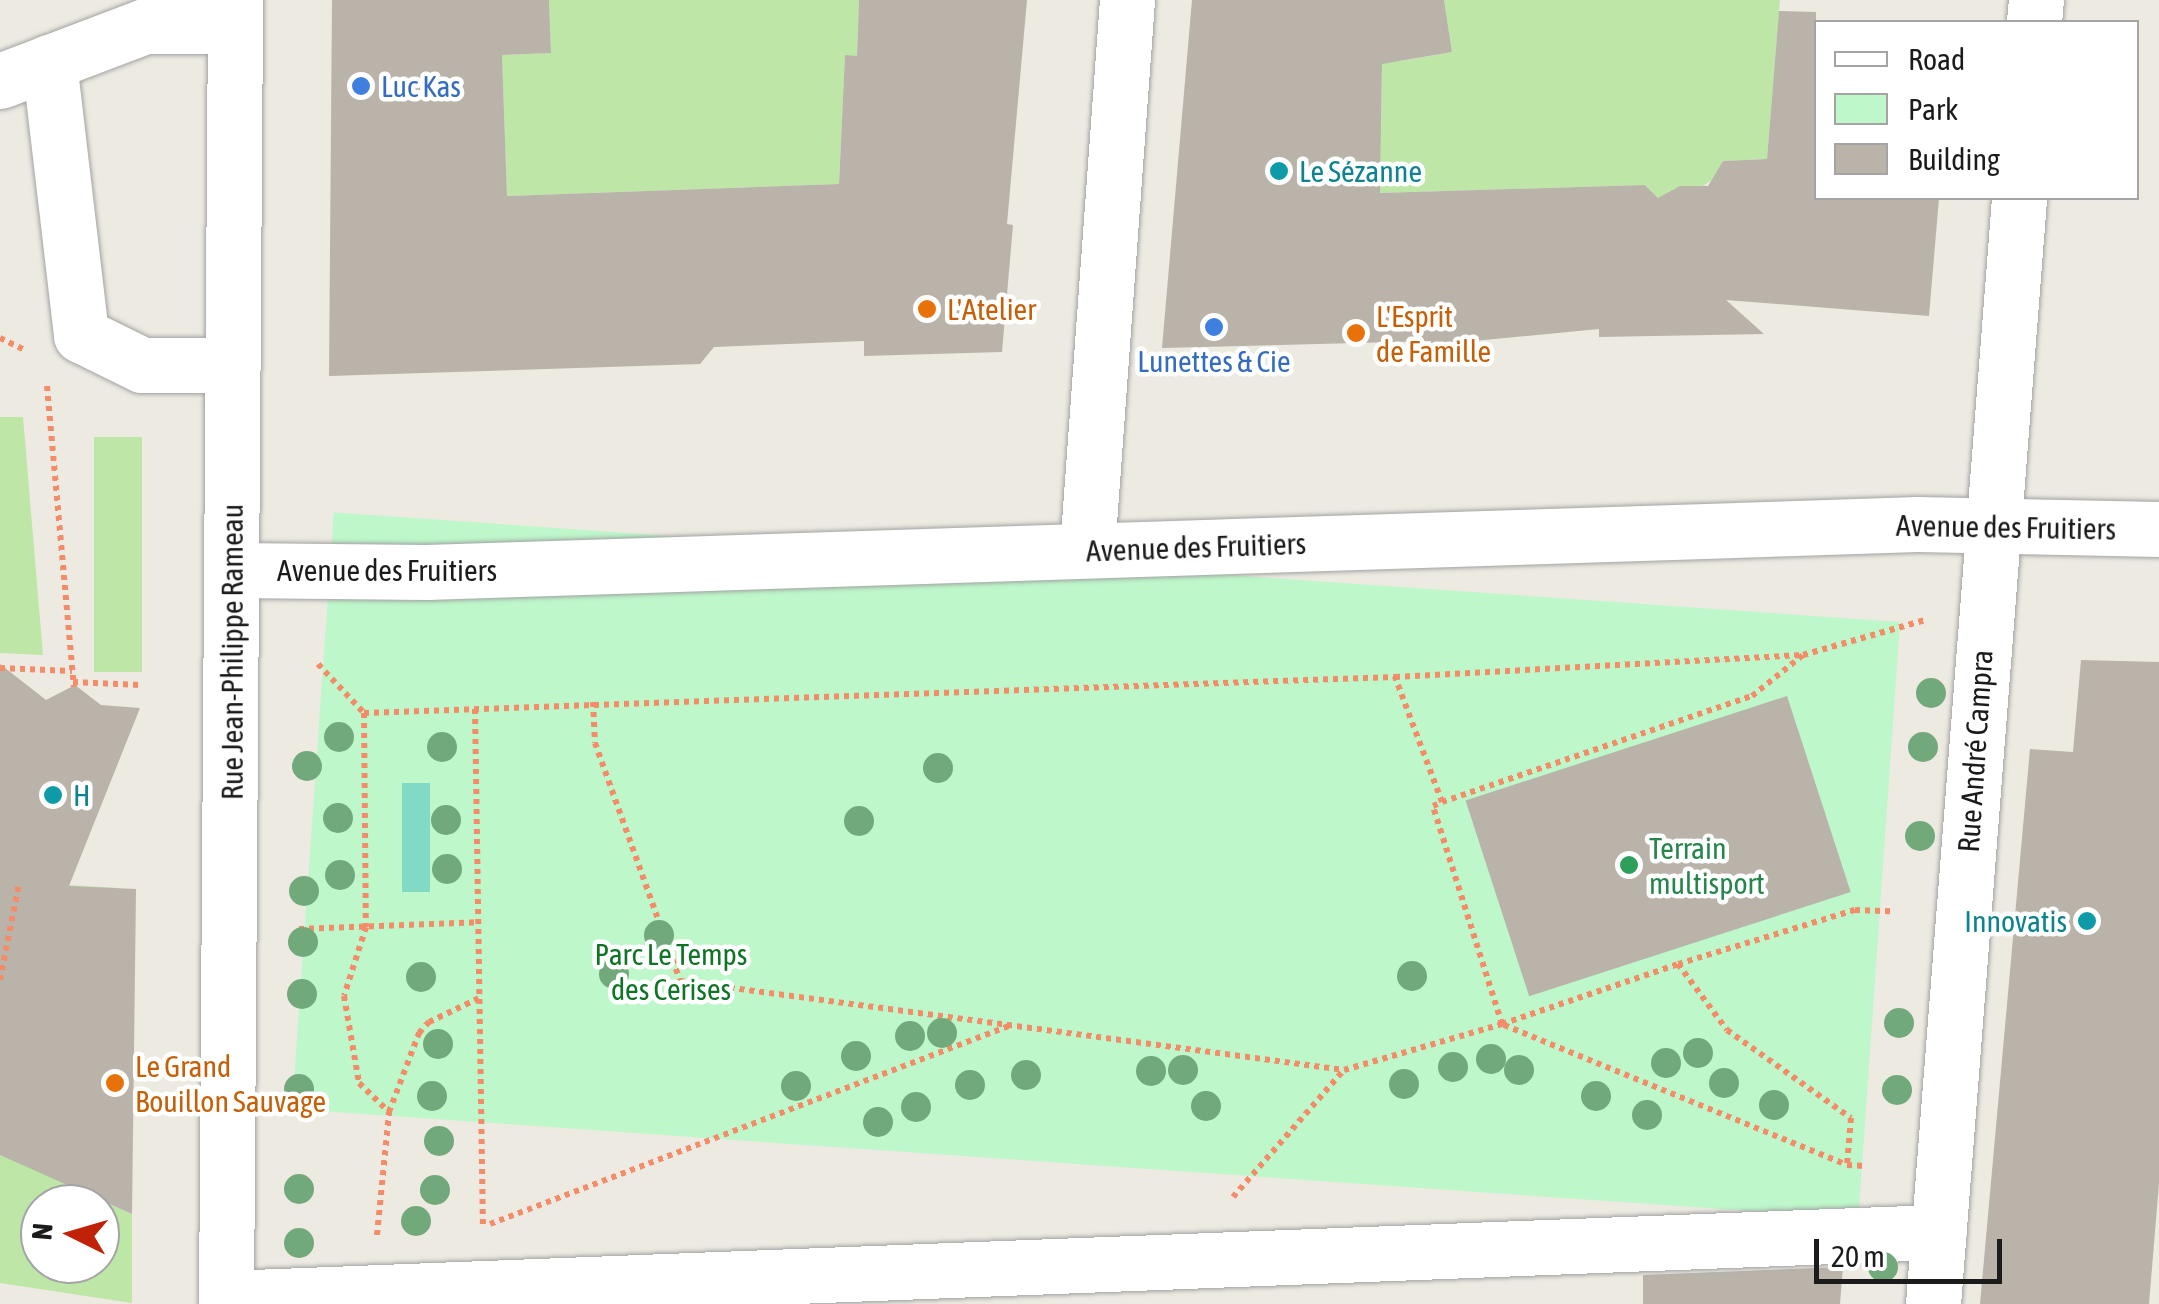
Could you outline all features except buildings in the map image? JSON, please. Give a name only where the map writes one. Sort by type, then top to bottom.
[{"type":"street","points":[[1087,550],[1128,0]]},
{"type":"street","points":[[233,365],[142,365],[81,336],[24,72],[144,26],[235,13]]},
{"type":"street","name":"Rue Jean-Philippe Rameau","points":[[226,1301],[235,13]]},
{"type":"street","name":"Rue André Campra","points":[[1934,1304],[2019,200]]},
{"type":"street","name":"Avenue des Fruitiers","points":[[233,570],[426,572],[1992,525],[2159,529]]},
{"type":"street","points":[[226,1301],[1940,1232]]},
{"type":"path","points":[[47,380],[74,685],[140,685]]},
{"type":"path","points":[[364,713],[593,702],[1396,677],[1803,655],[1932,617]]},
{"type":"path","points":[[1502,1024],[1434,806],[1752,696],[1803,655]]},
{"type":"path","points":[[318,664],[364,713],[366,927],[344,996],[359,1084],[389,1112]]},
{"type":"path","points":[[0,668],[72,671]]},
{"type":"path","points":[[1396,677],[1442,802]]},
{"type":"path","points":[[593,702],[595,743],[680,981],[1344,1070],[1502,1024],[1678,964],[1855,910],[1890,911]]},
{"type":"path","points":[[475,708],[483,1227],[1015,1024]]},
{"type":"path","points":[[0,980],[19,883]]},
{"type":"path","points":[[300,929],[478,922]]},
{"type":"path","points":[[1678,964],[1728,1030],[1851,1118],[1847,1165]]},
{"type":"path","points":[[376,1246],[389,1112],[419,1033],[429,1022],[479,998]]},
{"type":"path","points":[[1502,1024],[1847,1165],[1866,1166]]},
{"type":"path","points":[[1178,1262],[1344,1070]]},
{"type":"green space","points":[[549,0],[859,0],[857,56],[845,56],[839,184],[507,196],[502,55],[551,53]]},
{"type":"green space","points":[[1444,0],[1780,0],[1767,159],[1723,161],[1712,180],[1695,191],[1687,186],[1673,189],[1669,209],[1645,185],[1380,193],[1383,19],[1401,61],[1452,52]]},
{"type":"green space","points":[[0,417],[23,417],[43,655],[0,653]]},
{"type":"green space","points":[[94,437],[142,437],[142,672],[94,672]]},
{"type":"green space","name":"Parc Le Temps des Cerises","points":[[334,512],[1900,622],[1858,1219],[292,1109]]},
{"type":"green space","points":[[402,783],[430,783],[430,892],[402,892]]},
{"type":"green space","points":[[0,881],[118,888],[7,1157],[66,1184],[20,1184],[20,1284],[120,1284],[120,1209],[132,1214],[132,1303],[0,1283]]},
{"type":"place","name":"Luc Kas","points":[[361,86]]},
{"type":"place","name":"Le Sézanne","points":[[1279,171]]},
{"type":"place","name":"L'Atelier","points":[[927,309]]},
{"type":"place","name":"Lunettes & Cie","points":[[1214,327]]},
{"type":"place","name":"L'Esprit de Famille","points":[[1356,333]]},
{"type":"place","name":"H","points":[[53,795]]},
{"type":"place","name":"Terrain multisport","points":[[1629,865]]},
{"type":"place","name":"Innovatis","points":[[2087,921]]},
{"type":"place","name":"Le Grand Bouillon Sauvage","points":[[115,1083]]}]
